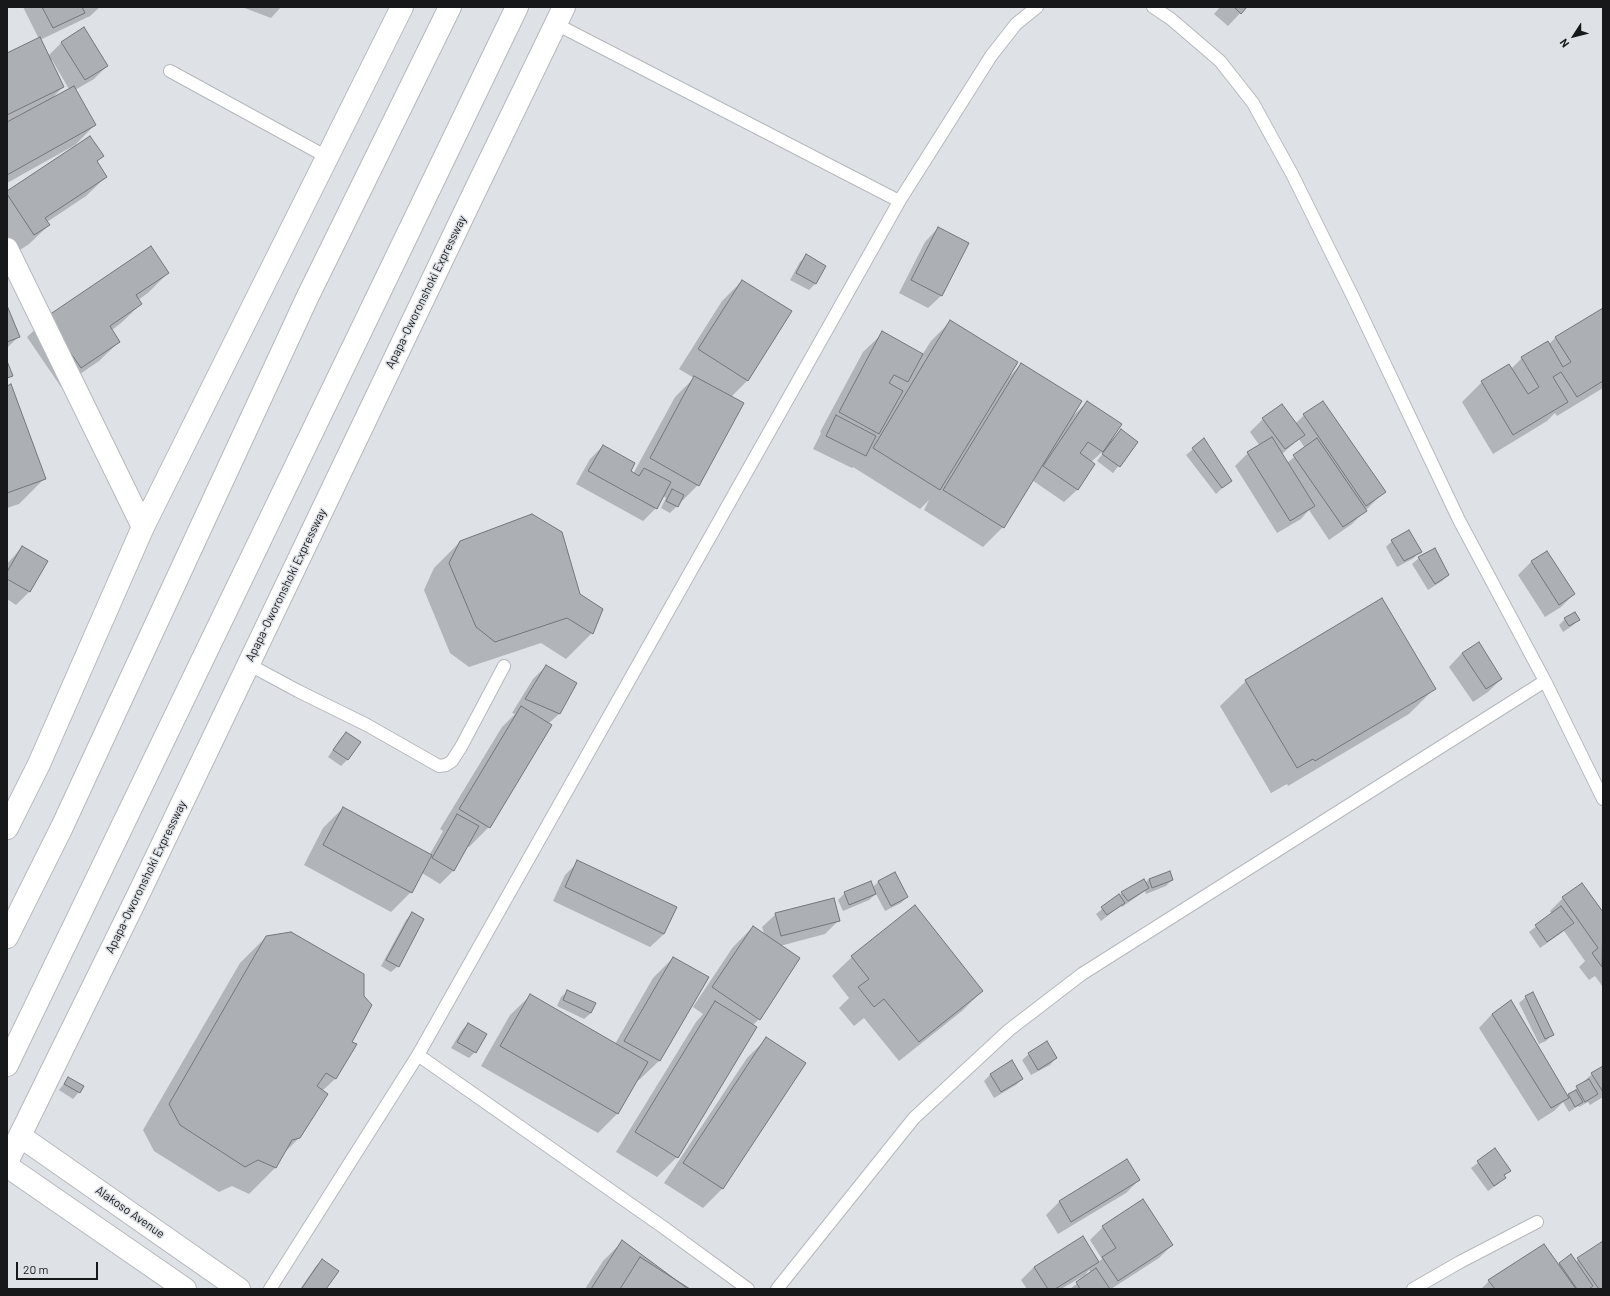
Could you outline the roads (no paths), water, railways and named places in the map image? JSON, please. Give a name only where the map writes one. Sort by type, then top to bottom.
[{"type":"main road","points":[[7,828],[39,764],[143,527],[402,7]]},
{"type":"main road","points":[[7,937],[62,827],[307,298],[450,7]]},
{"type":"main road","points":[[7,1065],[517,7]]},
{"type":"main road","name":"Apapa-Oworonshoki Expressway","points":[[7,1162],[560,16]]},
{"type":"main road","points":[[7,249],[143,527]]},
{"type":"main road","name":"Alakoso Avenue","points":[[20,1136],[239,1289]]},
{"type":"main road","points":[[7,1166],[185,1289]]},
{"type":"lane","points":[[270,1289],[418,1055],[900,201],[991,56],[1016,24],[1037,7]]},
{"type":"lane","points":[[1153,7],[1171,19],[1220,62],[1253,102],[1292,174],[1354,299],[1459,520],[1545,682],[1603,799]]},
{"type":"lane","points":[[560,16],[900,201]]},
{"type":"lane","points":[[170,70],[327,157]]},
{"type":"lane","points":[[248,664],[366,725],[439,766],[446,765],[452,761],[504,666]]},
{"type":"lane","points":[[777,1289],[914,1118],[1009,1030],[1082,974],[1545,682]]},
{"type":"lane","points":[[418,1055],[663,1227],[748,1289]]},
{"type":"lane","points":[[1413,1289],[1460,1262],[1537,1222]]}]
